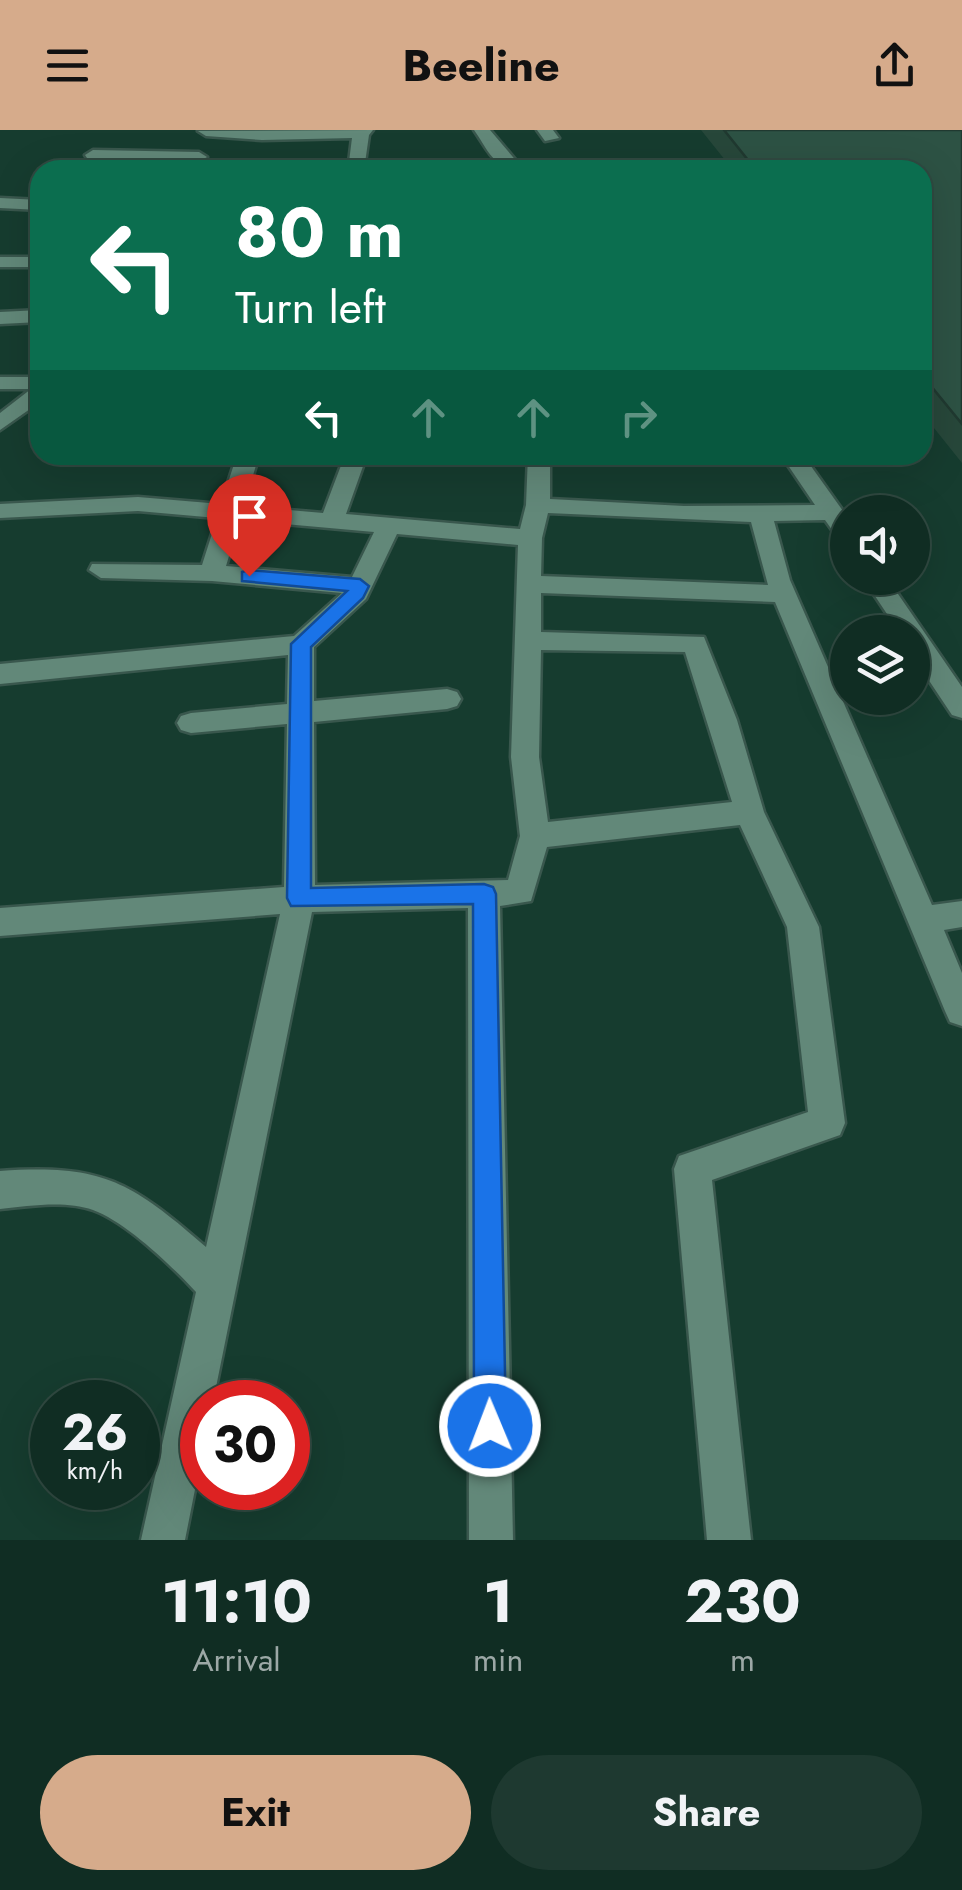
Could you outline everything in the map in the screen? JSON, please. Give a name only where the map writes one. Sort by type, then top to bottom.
[{"type":"street","points":[[198,160],[206,130],[262,135],[363,132],[358,160]]},
{"type":"street","points":[[482,130],[504,160]]},
{"type":"street","points":[[93,155],[158,160]]},
{"type":"street","points":[[0,203],[30,204]]},
{"type":"street","points":[[0,262],[30,262]]},
{"type":"street","points":[[0,318],[30,316]]},
{"type":"street","points":[[0,383],[30,391]]},
{"type":"street","points":[[0,424],[30,400]]},
{"type":"street","points":[[212,573],[244,465]]},
{"type":"street","points":[[331,522],[352,465]]},
{"type":"street","points":[[0,922],[299,898],[520,892],[535,836],[525,757],[530,538],[538,505],[538,465]]},
{"type":"street","points":[[799,465],[830,511]]},
{"type":"street","points":[[0,512],[138,504],[530,538]]},
{"type":"street","points":[[538,505],[631,514],[761,516],[830,512]]},
{"type":"street","points":[[761,516],[784,594],[962,1011]]},
{"type":"street","points":[[0,674],[301,644],[356,593],[388,527]]},
{"type":"street","points":[[101,570],[212,573],[360,586]]},
{"type":"street","points":[[529,584],[784,594]]},
{"type":"street","points":[[528,641],[695,643],[723,720],[749,812],[802,927],[827,1123],[692,1169],[729,1540]]},
{"type":"street","points":[[163,1540],[299,898],[301,644]]},
{"type":"street","points":[[930,660],[962,708]]},
{"type":"street","points":[[192,723],[448,700]]},
{"type":"street","points":[[535,836],[749,812]]},
{"type":"street","points":[[484,894],[491,1540]]},
{"type":"street","points":[[923,920],[962,914]]},
{"type":"street","points":[[0,1190],[36,1187],[100,1193],[200,1264],[217,1286]]},
{"type":"building","points":[[724,130],[962,130],[962,424],[932,387],[932,160],[748,160]]},
{"type":"route","points":[[249,576],[360,586],[301,644],[299,898],[484,894],[490,1426]]}]
